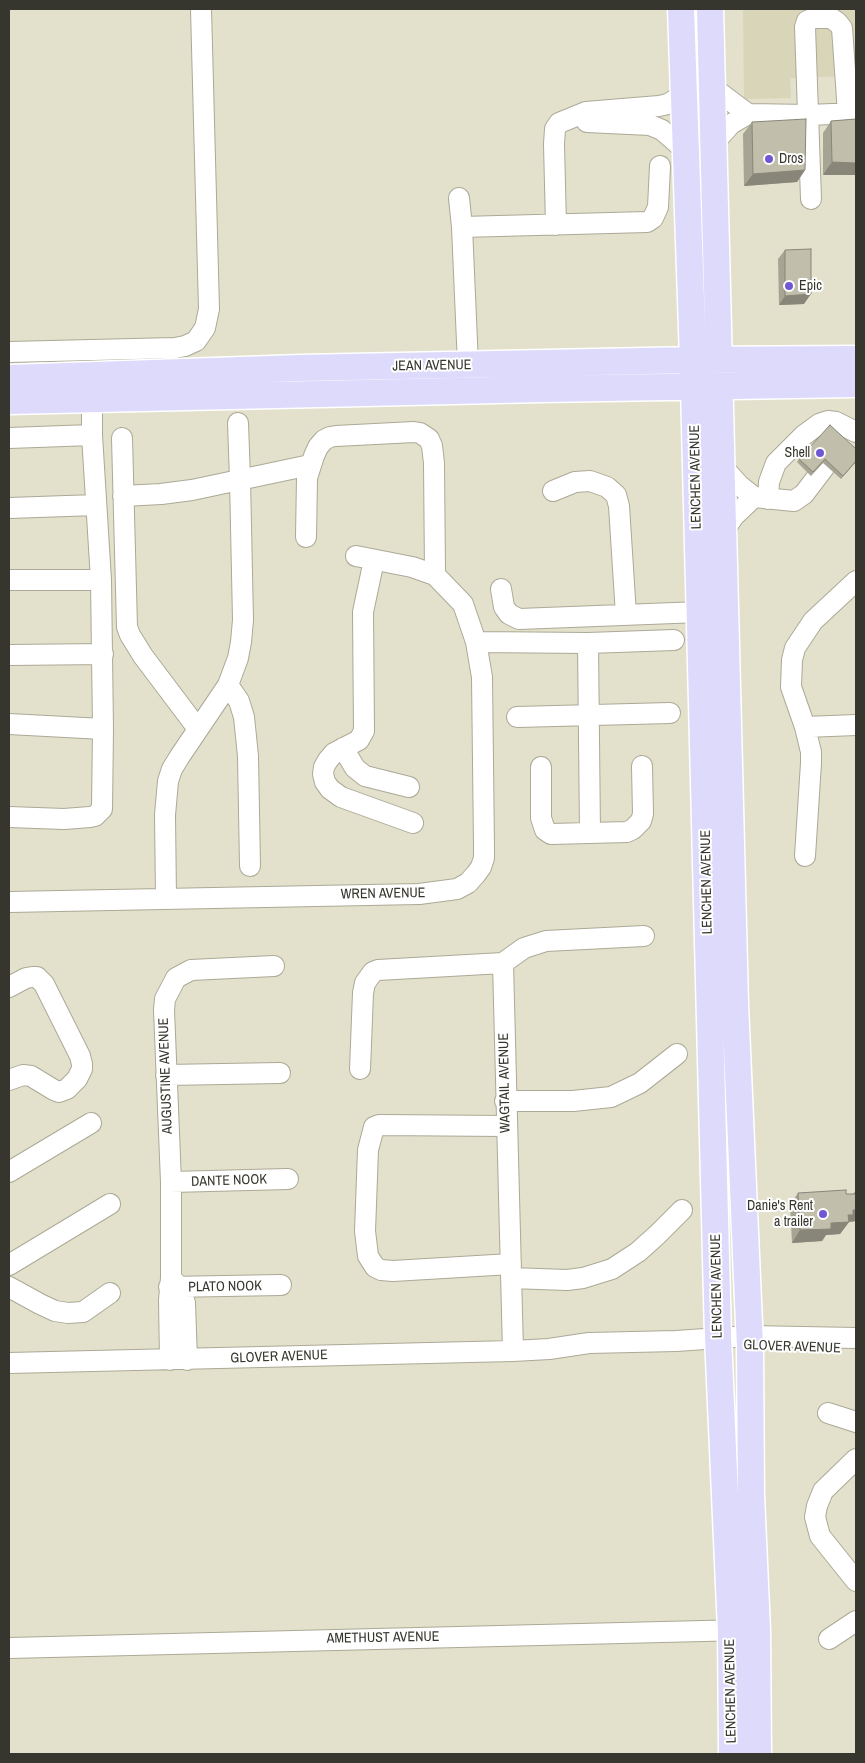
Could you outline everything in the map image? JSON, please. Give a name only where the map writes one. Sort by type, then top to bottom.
[{"type":"main road","name":"LENCHEN AVENUE","points":[[681,9],[693,360],[707,387],[721,465],[735,1004],[750,1341],[751,1495],[757,1630],[758,1754]]},
{"type":"main road","name":"LENCHEN AVENUE","points":[[710,9],[718,360],[707,387],[700,612],[732,1754]]},
{"type":"main road","name":"JEAN AVENUE","points":[[9,378],[290,369],[718,360],[856,378]]},
{"type":"main road","points":[[468,365],[470,377],[478,381],[523,380],[535,384],[542,389]]},
{"type":"main road","name":"JEAN AVENUE","points":[[9,401],[707,387],[856,378]]},
{"type":"street","points":[[9,352],[175,348],[196,341],[205,328],[208,308],[200,9]]},
{"type":"street","points":[[714,143],[731,124],[748,114],[809,116],[852,113],[842,28],[838,22],[831,18],[814,18],[807,21],[805,27],[809,116],[811,199]]},
{"type":"street","points":[[712,86],[748,114]]},
{"type":"street","points":[[556,225],[554,134],[556,126],[586,112],[660,106],[675,101],[684,94]]},
{"type":"street","points":[[564,121],[650,125],[662,130],[686,151]]},
{"type":"street","points":[[462,227],[647,222],[653,218],[658,207],[660,166]]},
{"type":"street","points":[[458,198],[462,227],[468,365]]},
{"type":"street","points":[[9,817],[64,819],[90,817],[99,813],[103,806],[104,729],[101,580],[92,435],[92,399]]},
{"type":"street","points":[[723,532],[734,516],[761,498],[776,463],[804,435],[819,424],[828,421],[836,422],[852,436]]},
{"type":"street","points":[[166,898],[165,815],[167,787],[172,769],[228,685],[238,658],[242,631],[238,423]]},
{"type":"street","points":[[306,537],[307,478],[310,465],[318,447],[330,436],[414,432],[426,435],[432,446],[434,463],[435,575],[365,558],[362,612],[364,731],[359,740],[334,753],[324,767],[324,782],[330,789],[348,800],[413,823]]},
{"type":"street","points":[[9,438],[92,435]]},
{"type":"street","points":[[122,438],[127,627],[143,656],[198,730]]},
{"type":"street","points":[[123,496],[179,492],[310,465]]},
{"type":"street","points":[[721,465],[739,484],[761,498],[794,501],[799,498],[826,465]]},
{"type":"street","points":[[553,491],[575,482],[590,481],[607,487],[616,495],[620,506],[626,615]]},
{"type":"street","points":[[9,508],[96,505]]},
{"type":"street","name":"WREN AVENUE","points":[[9,902],[420,894],[457,889],[468,883],[481,866],[484,847],[482,677],[476,642],[463,604],[435,575]]},
{"type":"street","points":[[9,580],[101,580]]},
{"type":"street","points":[[805,856],[811,758],[805,727],[791,687],[791,667],[795,648],[813,621],[856,581]]},
{"type":"street","points":[[501,589],[504,607],[510,614],[519,619],[700,612]]},
{"type":"street","points":[[476,642],[674,640]]},
{"type":"street","points":[[588,642],[590,833]]},
{"type":"street","points":[[9,656],[102,654]]},
{"type":"street","points":[[228,685],[238,701],[244,717],[248,756],[250,866]]},
{"type":"street","points":[[517,717],[670,713]]},
{"type":"street","points":[[9,724],[104,729]]},
{"type":"street","points":[[805,727],[856,725]]},
{"type":"street","points":[[343,748],[355,768],[365,776],[409,787]]},
{"type":"street","points":[[541,767],[540,807],[542,824],[550,834],[627,832],[638,826],[643,814],[642,766]]},
{"type":"street","points":[[360,1068],[362,993],[365,983],[373,972],[378,970],[503,963],[524,948],[546,941],[644,936]]},
{"type":"street","name":"WAGTAIL AVENUE","points":[[503,963],[505,1101],[513,1351]]},
{"type":"street","name":"AUGUSTINE AVENUE","points":[[179,1360],[173,1284],[165,999],[176,978],[184,972],[202,968],[274,966]]},
{"type":"street","points":[[9,987],[32,977],[36,977],[44,984],[82,1064],[82,1069],[77,1079],[67,1089],[59,1092],[31,1076],[23,1075],[9,1080]]},
{"type":"street","points":[[505,1101],[573,1101],[611,1097],[640,1083],[676,1054]]},
{"type":"street","points":[[166,1075],[280,1073]]},
{"type":"street","points":[[9,1172],[91,1123]]},
{"type":"street","points":[[506,1126],[379,1125],[374,1127],[368,1150],[365,1231],[368,1256],[375,1267],[381,1270],[392,1271],[511,1271],[567,1280],[583,1278],[612,1269],[638,1252],[658,1235],[682,1210]]},
{"type":"street","name":"DANTE NOOK","points":[[171,1182],[288,1179]]},
{"type":"street","points":[[9,1265],[110,1204]]},
{"type":"street","name":"PLATO NOOK","points":[[173,1284],[281,1285]]},
{"type":"street","points":[[9,1287],[55,1311],[68,1313],[83,1312],[110,1293]]},
{"type":"street","name":"GLOVER AVENUE","points":[[9,1363],[549,1349],[589,1353],[630,1353],[689,1350],[719,1341],[856,1338]]},
{"type":"street","name":"GLOVER AVENUE","points":[[750,1341],[820,1349],[856,1349]]},
{"type":"street","points":[[828,1413],[856,1422]]},
{"type":"street","points":[[856,1458],[823,1491],[815,1517],[820,1536],[856,1581]]},
{"type":"street","points":[[829,1639],[856,1621]]},
{"type":"street","name":"AMETHUST AVENUE","points":[[9,1648],[757,1630]]},
{"type":"shaded area","points":[[743,9],[856,9],[856,76],[790,78],[791,98],[744,99]]},
{"type":"building","points":[[806,119],[805,170],[753,174],[752,122]]},
{"type":"building","points":[[856,119],[856,163],[832,162],[831,121]]},
{"type":"building","points":[[811,249],[811,294],[785,296],[785,250]]},
{"type":"building","points":[[830,425],[856,449],[856,461],[843,476],[825,459],[813,472],[799,459]]},
{"type":"building","points":[[846,1190],[846,1194],[856,1194],[856,1210],[853,1210],[853,1215],[848,1215],[849,1222],[831,1223],[831,1229],[800,1230],[798,1193]]},
{"type":"place","name":"Dros","points":[[769,159]]},
{"type":"place","name":"Epic","points":[[789,286]]},
{"type":"place","name":"Shell","points":[[820,453]]},
{"type":"place","name":"Danie's Rent a trailer","points":[[823,1214]]}]
